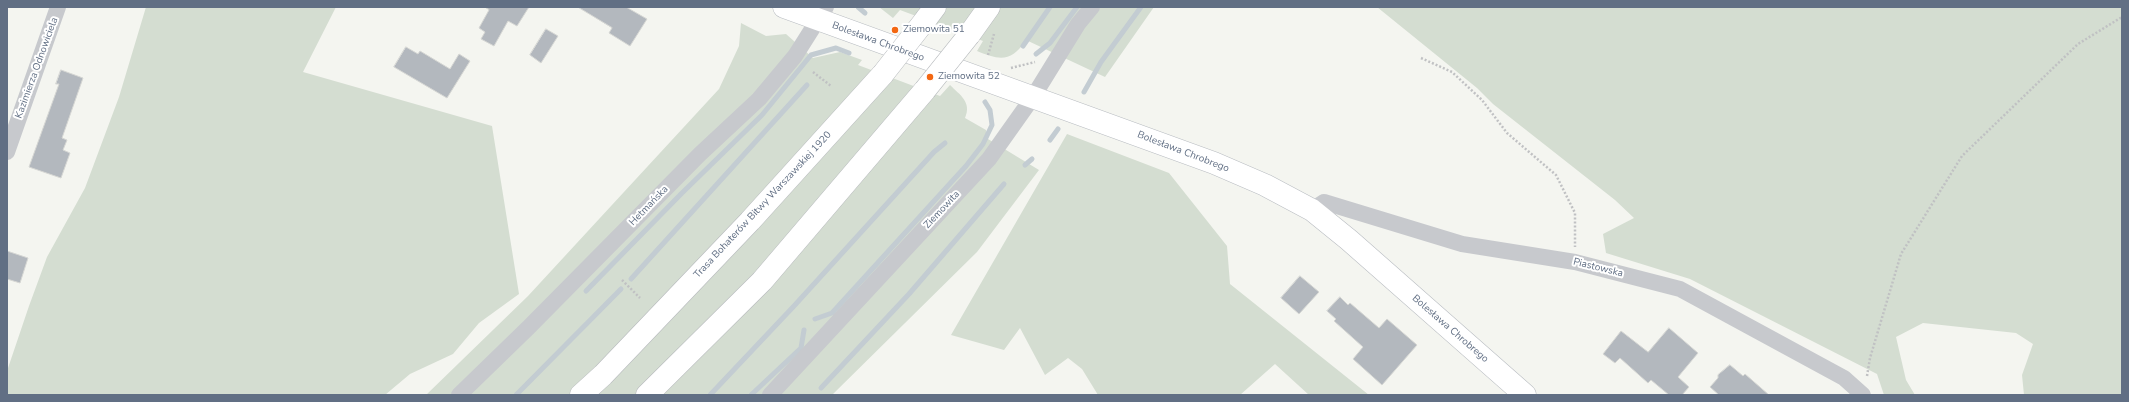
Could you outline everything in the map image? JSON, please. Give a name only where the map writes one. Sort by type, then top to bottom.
[{"type":"main road","name":"Bolesława Chrobrego","points":[[784,7],[822,14],[1033,97],[1214,163],[1265,185],[1312,210],[1349,240],[1525,395]]},
{"type":"main road","points":[[647,395],[762,281],[925,90],[969,35],[989,7]]},
{"type":"main road","name":"Trasa Bohaterów Bitwy Warszawskiej 1920","points":[[581,395],[602,376],[750,220],[883,74],[931,13]]},
{"type":"street","name":"Kazimierza Odnowiciela","points":[[7,152],[58,7]]},
{"type":"street","name":"Ziemowita","points":[[770,395],[989,159],[1033,97],[1078,24],[1092,7]]},
{"type":"street","name":"Hetmańska","points":[[459,395],[534,322],[700,154],[759,99],[791,62],[822,14]]},
{"type":"street","name":"Piastowska","points":[[1312,210],[1324,202],[1462,244],[1575,262],[1680,289],[1865,388]]},
{"type":"path","points":[[1865,388],[1870,358],[1901,254],[1962,156],[2078,44],[2122,17]]},
{"type":"path","points":[[988,55],[996,29]]},
{"type":"path","points":[[1421,58],[1452,72],[1482,100],[1507,132],[1556,175],[1575,213],[1575,262]]},
{"type":"path","points":[[813,72],[831,86]]},
{"type":"path","points":[[622,280],[640,298]]},
{"type":"shaded area","points":[[146,7],[336,7],[303,72],[492,126],[519,294],[479,323],[453,354],[410,374],[385,395],[7,395],[7,371],[29,306],[47,257],[85,188],[119,97]]},
{"type":"shaded area","points":[[879,7],[1154,7],[1105,77],[1026,40],[1015,53],[1004,58],[998,58],[977,51],[983,41],[900,10],[893,18]]},
{"type":"shaded area","points":[[1377,7],[2122,7],[2122,395],[2024,395],[2022,375],[2033,344],[2016,333],[1923,323],[1896,337],[1906,380],[1915,395],[1884,395],[1877,374],[1690,279],[1606,253],[1603,234],[1634,218],[1615,200],[1493,104],[1477,88]]},
{"type":"shaded area","points":[[741,23],[766,36],[786,34],[813,58],[840,52],[862,60],[858,65],[940,96],[950,85],[966,103],[967,112],[965,118],[986,130],[988,139],[1039,170],[977,252],[832,395],[426,395],[528,296],[719,89],[739,46]]},
{"type":"shaded area","points":[[1067,134],[1169,173],[1227,246],[1230,284],[1369,395],[1309,395],[1275,364],[1240,395],[1098,395],[1082,369],[1068,358],[1045,375],[1020,328],[1004,350],[951,335]]},
{"type":"building","points":[[485,7],[529,7],[517,26],[508,21],[494,46],[481,39],[485,32],[479,28],[489,10]]},
{"type":"building","points":[[578,7],[626,7],[647,19],[630,46],[609,33],[612,28]]},
{"type":"building","points":[[546,29],[558,36],[541,63],[530,55]]},
{"type":"building","points":[[406,47],[418,54],[420,51],[450,69],[459,54],[470,61],[447,98],[394,67]]},
{"type":"building","points":[[61,70],[83,78],[62,138],[67,140],[63,150],[70,153],[61,178],[29,167],[59,84],[56,84]]},
{"type":"building","points":[[7,251],[28,258],[20,283],[7,279]]},
{"type":"building","points":[[1300,276],[1319,292],[1299,314],[1281,298]]},
{"type":"building","points":[[1340,297],[1348,305],[1350,303],[1379,328],[1387,319],[1417,345],[1382,385],[1353,359],[1363,347],[1334,321],[1336,319],[1327,311]]},
{"type":"building","points":[[1669,328],[1698,353],[1678,377],[1689,387],[1682,395],[1669,395],[1651,380],[1648,383],[1620,358],[1615,363],[1603,354],[1621,331],[1648,352]]},
{"type":"building","points":[[1730,365],[1743,376],[1745,374],[1769,395],[1719,395],[1710,387],[1718,378],[1718,375]]},
{"type":"waterway","points":[[858,7],[865,13]]},
{"type":"waterway","points":[[1023,46],[1050,7]]},
{"type":"waterway","points":[[1036,54],[1050,43],[1077,7]]},
{"type":"waterway","points":[[1084,92],[1101,62],[1141,7]]},
{"type":"waterway","points":[[586,291],[682,193],[762,115],[811,55],[836,48],[849,53]]},
{"type":"waterway","points":[[631,279],[807,85]]},
{"type":"waterway","points":[[815,319],[832,313],[966,166],[983,144],[992,125],[990,110],[985,102]]},
{"type":"waterway","points":[[1050,140],[1058,129]]},
{"type":"waterway","points":[[710,395],[794,306],[934,152],[945,143]]},
{"type":"waterway","points":[[1025,165],[1032,159]]},
{"type":"waterway","points":[[821,388],[909,294],[1004,184]]},
{"type":"waterway","points":[[516,395],[621,289]]},
{"type":"waterway","points":[[751,395],[801,348],[804,330]]},
{"type":"place","name":"Ziemowita 51","points":[[895,30]]},
{"type":"place","name":"Ziemowita 52","points":[[930,77]]}]
